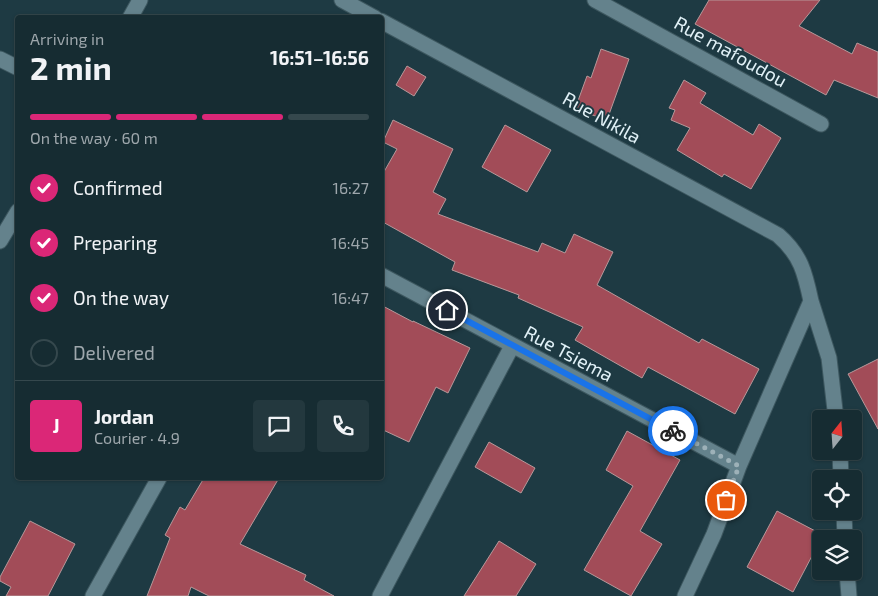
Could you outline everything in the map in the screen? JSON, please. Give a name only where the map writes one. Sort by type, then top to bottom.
[{"type":"street","points":[[132,15],[140,0]]},
{"type":"street","points":[[342,0],[370,15]]},
{"type":"street","name":"Rue mafoudou","points":[[595,0],[821,124]]},
{"type":"street","name":"Rue Nikila","points":[[384,23],[778,235],[790,245],[797,256],[804,272],[811,302]]},
{"type":"street","points":[[0,59],[15,66]]},
{"type":"street","points":[[0,241],[15,216]]},
{"type":"street","name":"Rue Tsiema","points":[[384,277],[739,466]]},
{"type":"street","points":[[811,302],[829,358],[835,410]]},
{"type":"street","points":[[685,596],[714,534],[739,466],[811,302]]},
{"type":"street","points":[[380,596],[512,346]]},
{"type":"street","points":[[93,596],[158,480]]},
{"type":"street","points":[[848,580],[849,596]]},
{"type":"building","points":[[709,0],[820,0],[799,26],[852,54],[857,43],[878,52],[878,98],[834,80],[826,95],[695,24]]},
{"type":"building","points":[[601,49],[629,59],[607,120],[575,109],[587,76],[591,78]]},
{"type":"building","points":[[407,66],[426,77],[414,96],[396,85]]},
{"type":"building","points":[[684,80],[706,93],[700,103],[753,135],[759,124],[781,138],[751,189],[724,174],[722,177],[677,150],[690,128],[671,120],[675,110],[669,108]]},
{"type":"building","points":[[393,120],[453,149],[433,192],[446,199],[438,214],[538,252],[542,243],[565,253],[574,234],[613,252],[597,285],[699,343],[702,339],[759,369],[735,414],[648,367],[642,378],[575,340],[583,327],[518,298],[519,295],[452,270],[455,262],[384,223],[384,172],[397,149],[384,142]]},
{"type":"building","points":[[505,125],[551,150],[527,192],[482,167]]},
{"type":"building","points":[[384,307],[470,348],[448,393],[436,387],[409,442],[384,430]]},
{"type":"building","points":[[878,359],[878,429],[848,374]]},
{"type":"building","points":[[627,431],[680,460],[640,531],[662,544],[631,596],[584,570],[633,486],[606,470]]},
{"type":"building","points":[[489,442],[535,468],[521,493],[475,467]]},
{"type":"building","points":[[203,480],[278,480],[240,544],[306,575],[304,580],[334,596],[209,596],[191,587],[188,596],[147,596],[170,538],[165,535],[180,507],[185,510]]},
{"type":"building","points":[[777,511],[813,530],[812,556],[793,592],[747,567]]},
{"type":"building","points":[[30,521],[75,544],[48,596],[6,596],[11,587],[0,581],[0,577]]},
{"type":"building","points":[[499,541],[536,564],[516,596],[464,596]]},
{"type":"way so far","points":[[673,431],[739,466],[726,500]]},
{"type":"route","points":[[447,310],[673,431]]}]
